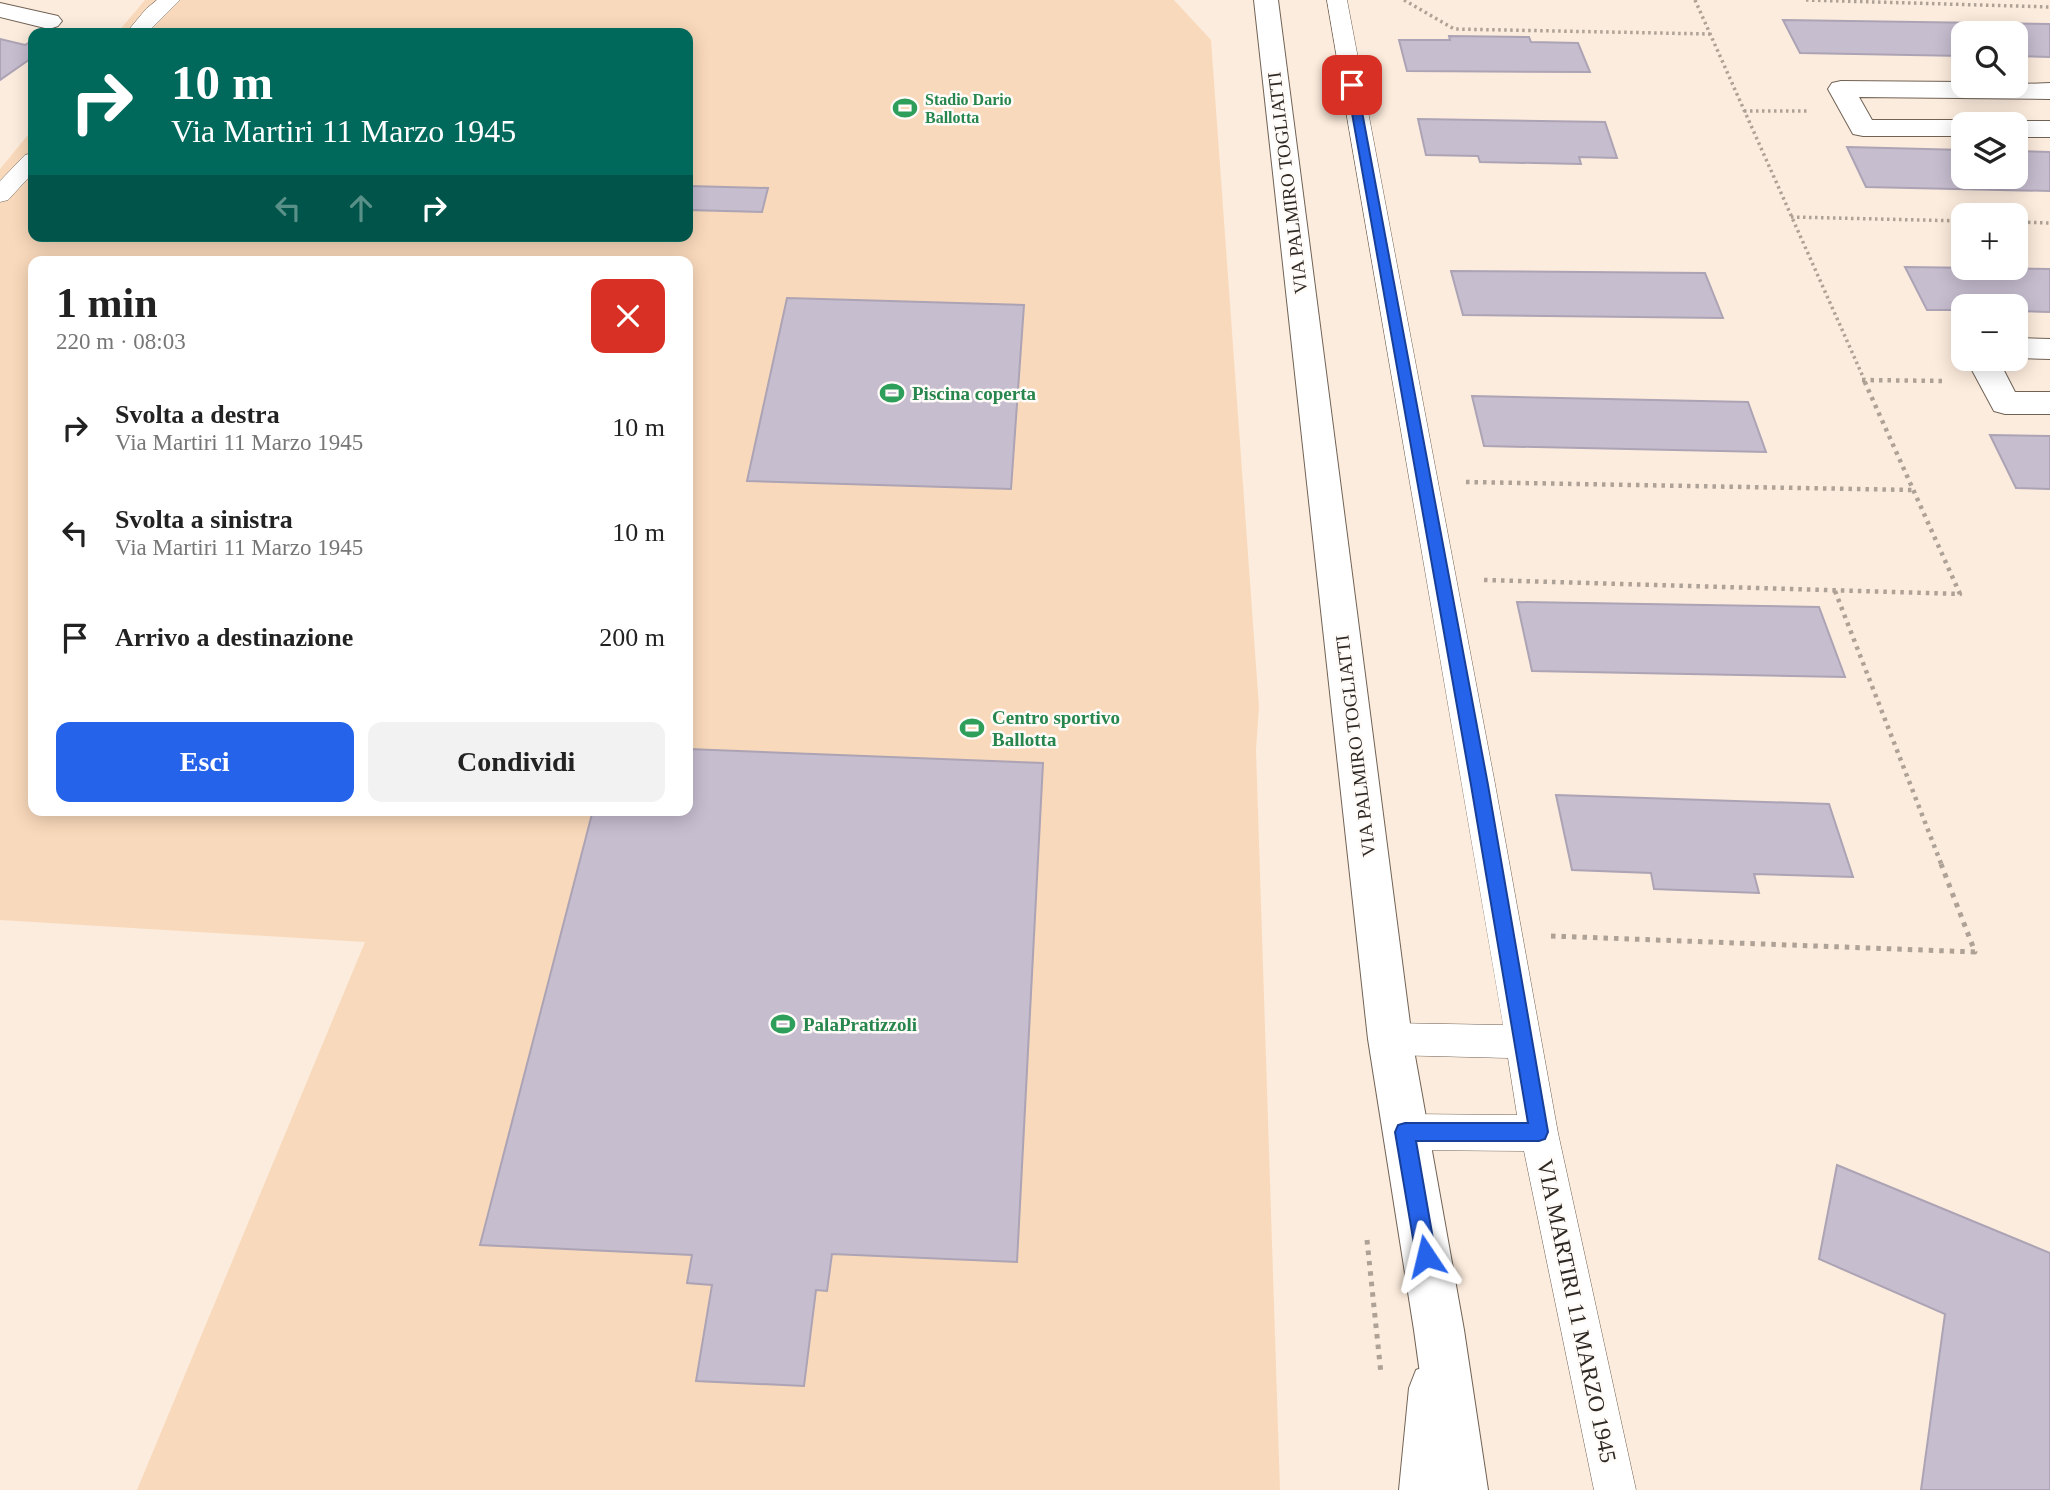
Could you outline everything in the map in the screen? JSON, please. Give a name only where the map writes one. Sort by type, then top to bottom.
[{"type":"street","name":"VIA PALMIRO TOGLIATTI","points":[[1266,0],[1390,1039],[1439,1330],[1462,1490]]},
{"type":"street","points":[[0,10],[49,21]]},
{"type":"street","points":[[1951,128],[1863,128],[1841,89],[2050,91]]},
{"type":"street","points":[[2028,129],[2050,129]]},
{"type":"street","points":[[2028,348],[2050,349]]},
{"type":"street","points":[[1989,371],[2005,403],[2050,404]]},
{"type":"street","points":[[1425,1490],[1439,1330]]},
{"type":"lane","points":[[140,28],[153,13],[170,0]]},
{"type":"lane","name":"VIA MARTIRI 11 MARZO 1945","points":[[1337,0],[1539,1132],[1615,1490]]},
{"type":"lane","points":[[0,195],[28,165]]},
{"type":"lane","points":[[1390,1039],[1523,1042]]},
{"type":"lane","name":"VIA MARTIRI 11 MARZO 1945","points":[[1405,1132],[1539,1132]]},
{"type":"path","points":[[1404,0],[1454,29],[1710,33]]},
{"type":"path","points":[[1441,578],[1960,594],[1695,0]]},
{"type":"path","points":[[1807,0],[2050,7]]},
{"type":"path","points":[[1744,111],[1854,111]]},
{"type":"path","points":[[1791,217],[1951,221]]},
{"type":"path","points":[[2028,222],[2050,223]]},
{"type":"path","points":[[1863,380],[1976,371]]},
{"type":"path","points":[[1423,481],[1913,490]]},
{"type":"path","points":[[1505,934],[1975,953],[1835,591]]},
{"type":"shaded area","name":"Centro sportivo Ballotta","points":[[145,0],[1174,0],[1211,40],[1259,707],[1256,750],[1280,1490],[137,1490],[365,942],[0,920],[0,169],[28,135],[28,242],[693,242],[693,28],[121,28]]},
{"type":"building","points":[[1783,20],[1951,23],[1951,56],[1800,53]]},
{"type":"building","points":[[2028,24],[2050,24],[2050,57],[2028,56]]},
{"type":"building","points":[[1449,36],[1529,37],[1531,42],[1578,43],[1590,72],[1407,71],[1399,40],[1450,40]]},
{"type":"building","points":[[0,39],[25,45],[28,43],[28,60],[0,80]]},
{"type":"building","points":[[1418,119],[1605,122],[1617,158],[1579,157],[1581,164],[1480,162],[1478,156],[1426,155]]},
{"type":"building","points":[[1847,147],[1951,150],[1951,189],[1866,187]]},
{"type":"building","points":[[2028,151],[2050,152],[2050,191],[1958,189],[2028,189]]},
{"type":"building","points":[[693,186],[768,188],[762,212],[693,210]]},
{"type":"building","points":[[1905,267],[1951,268],[1951,280],[2028,280],[2028,269],[2050,269],[2050,312],[2028,311],[2028,294],[1951,294],[1951,310],[1927,310]]},
{"type":"building","points":[[1451,271],[1705,273],[1723,318],[1463,315]]},
{"type":"building","name":"Piscina coperta","points":[[787,298],[1024,305],[1011,489],[747,481]]},
{"type":"building","points":[[1472,396],[1748,402],[1766,452],[1484,446]]},
{"type":"building","points":[[1990,435],[2050,436],[2050,489],[2016,488]]},
{"type":"building","points":[[1517,602],[1819,607],[1845,677],[1532,671]]},
{"type":"building","name":"PalaPratizzoli","points":[[693,749],[1043,763],[1017,1262],[832,1254],[827,1291],[816,1290],[804,1386],[696,1381],[712,1285],[687,1283],[692,1255],[480,1245],[591,816],[693,816]]},
{"type":"building","points":[[1556,795],[1829,804],[1853,877],[1754,874],[1759,893],[1654,889],[1651,873],[1572,870]]},
{"type":"building","points":[[1837,1165],[2050,1253],[2050,1490],[1921,1490],[1945,1314],[1819,1259]]},
{"type":"place","name":"Stadio Dario Ballotta","points":[[905,108]]},
{"type":"place","name":"Piscina coperta","points":[[892,393]]},
{"type":"place","name":"Centro sportivo Ballotta","points":[[972,728]]},
{"type":"place","name":"PalaPratizzoli","points":[[783,1024]]},
{"type":"route","points":[[1352,85],[1539,1132],[1405,1132],[1426,1256]]}]
